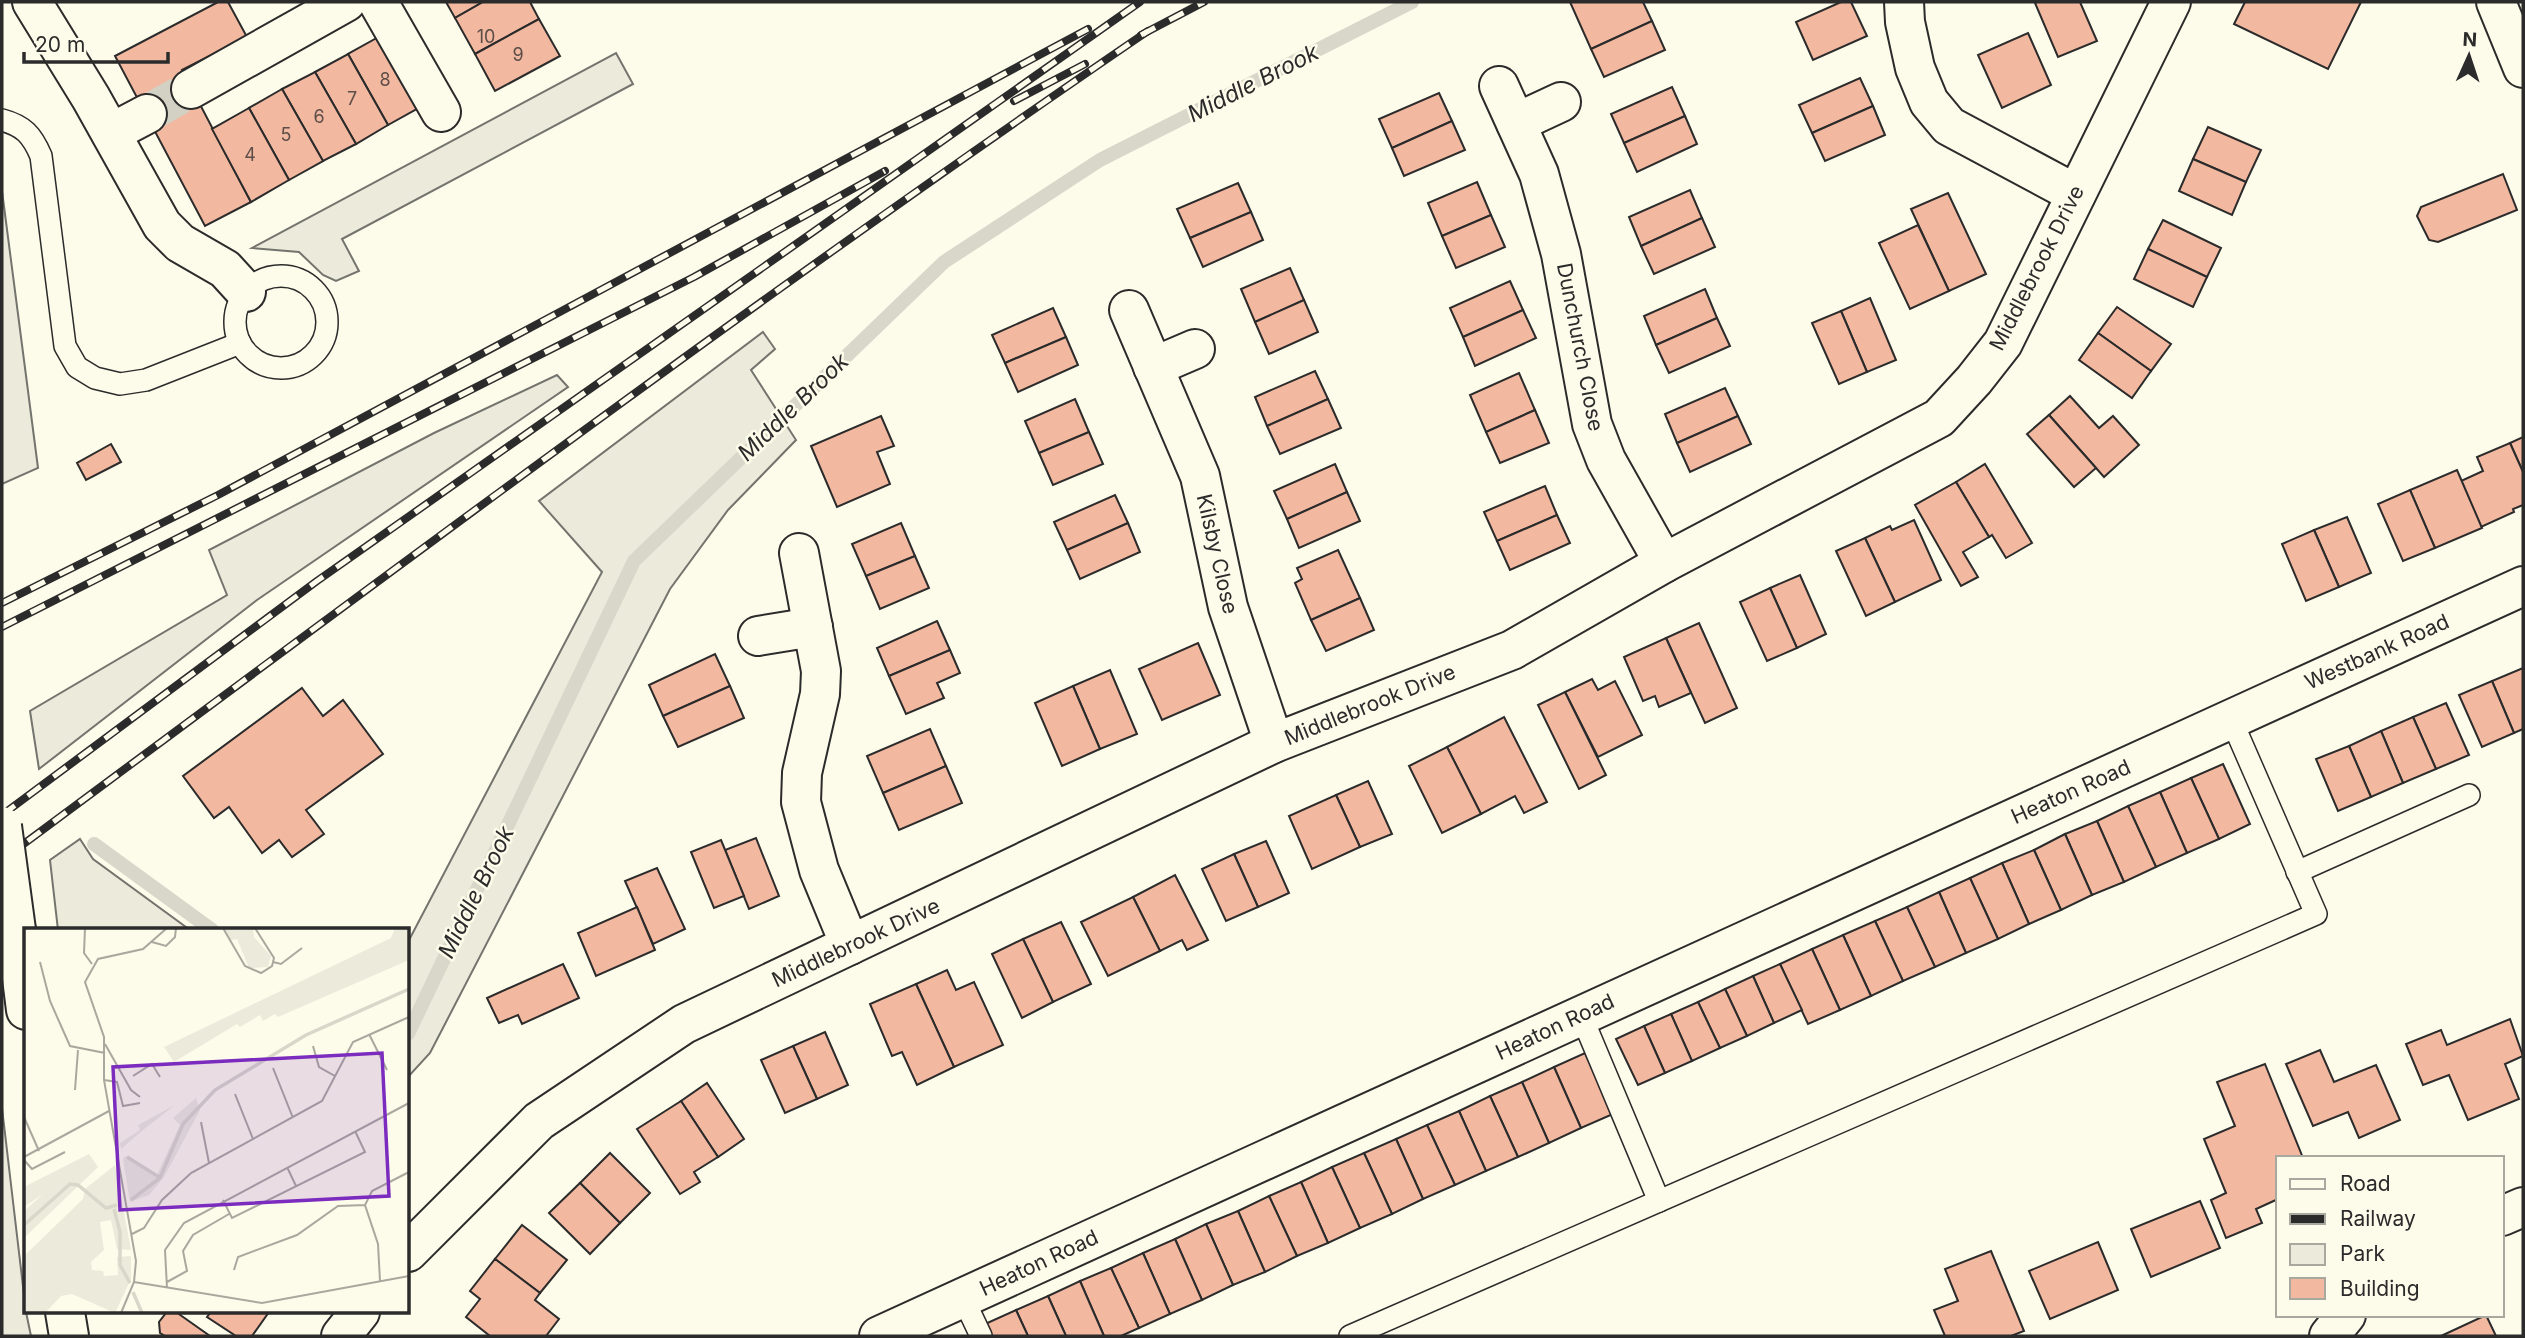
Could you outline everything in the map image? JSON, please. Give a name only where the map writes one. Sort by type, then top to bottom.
[{"type":"street","points":[[33,2],[162,225],[180,243],[225,269],[246,292]]},
{"type":"street","points":[[191,89],[346,2]]},
{"type":"street","points":[[378,2],[441,112]]},
{"type":"street","points":[[1904,2],[1905,22],[1915,68],[1929,102],[1949,126],[2076,194]]},
{"type":"street","name":"Middlebrook Drive","points":[[410,1250],[539,1121],[684,1024],[1274,743],[1512,650],[1664,563],[1939,418],[1975,380],[2003,343],[2171,2]]},
{"type":"street","points":[[2496,2],[2523,68]]},
{"type":"street","name":"Dunchurch Close","points":[[1499,86],[1539,174],[1561,254],[1592,424],[1606,460],[1664,563]]},
{"type":"street","points":[[1516,123],[1561,103]]},
{"type":"street","points":[[111,133],[147,114]]},
{"type":"street","name":"Kilsby Close","points":[[1129,310],[1200,476],[1228,607],[1274,743]]},
{"type":"street","points":[[1153,367],[1195,348]]},
{"type":"street","points":[[799,553],[821,671],[820,695],[803,773],[801,802],[820,870],[850,945]]},
{"type":"street","name":"Westbank Road","points":[[2231,719],[2523,586]]},
{"type":"street","points":[[758,636],[813,627]]},
{"type":"street","name":"Heaton Road","points":[[879,1336],[2231,719]]},
{"type":"street","points":[[2,826],[24,994]]},
{"type":"street","points":[[2504,1215],[2523,1207]]},
{"type":"street","points":[[65,1314],[69,1336]]},
{"type":"street","points":[[341,1336],[358,1314]]},
{"type":"street","points":[[2329,1336],[2344,1317]]},
{"type":"lane","points":[[2,120],[20,126],[32,136],[41,156],[65,346],[77,367],[95,378],[120,384],[146,380],[240,344]]},
{"type":"lane","points":[[280,276],[296,278],[310,285],[320,296],[326,310],[328,326],[317,353],[305,362],[291,368],[261,364],[240,344],[235,328],[236,313],[246,292],[265,279],[280,276]]},
{"type":"lane","points":[[1350,1336],[2316,914],[2231,719]]},
{"type":"lane","points":[[2297,872],[2469,795]]},
{"type":"lane","points":[[1581,1015],[1659,1201]]},
{"type":"lane","points":[[964,1297],[981,1336]]},
{"type":"green space","points":[[616,53],[633,84],[342,239],[359,271],[336,281],[323,275],[299,252],[252,248]]},
{"type":"green space","points":[[2,191],[38,468],[2,484]]},
{"type":"green space","points":[[763,332],[775,349],[751,370],[796,440],[728,510],[670,589],[430,1053],[410,1075],[410,938],[602,572],[539,501]]},
{"type":"green space","points":[[557,375],[568,387],[257,600],[39,769],[30,711],[227,595],[209,550],[434,433]]},
{"type":"green space","points":[[80,839],[93,859],[187,928],[58,928],[50,860]]},
{"type":"green space","points":[[2,1108],[24,1314],[26,1314],[31,1336],[2,1336]]},
{"type":"building","points":[[218,2],[228,2],[247,37],[182,70],[251,202],[205,226],[115,56]]},
{"type":"building","points":[[446,2],[483,2],[455,18]]},
{"type":"building","points":[[483,2],[530,2],[539,19],[475,54],[455,18]]},
{"type":"building","points":[[1570,2],[1643,2],[1652,21],[1591,49]]},
{"type":"building","points":[[1841,2],[1851,2],[1867,36],[1813,60],[1796,22]]},
{"type":"building","points":[[2080,2],[2097,41],[2058,57],[2035,3]]},
{"type":"building","points":[[2245,2],[2361,2],[2328,69],[2234,24]]},
{"type":"building","points":[[539,19],[560,56],[495,91],[475,54]]},
{"type":"building","points":[[1652,21],[1665,50],[1604,77],[1591,49]]},
{"type":"building","points":[[2028,33],[2051,85],[2002,108],[1978,55]]},
{"type":"building","points":[[382,35],[422,106],[388,125],[348,54]]},
{"type":"building","points":[[348,54],[388,125],[356,144],[315,72]]},
{"type":"building","points":[[315,72],[356,144],[323,161],[282,89]]},
{"type":"building","points":[[1860,78],[1873,106],[1812,133],[1799,105]]},
{"type":"building","points":[[1672,87],[1685,116],[1624,143],[1611,114]]},
{"type":"building","points":[[282,89],[323,161],[289,180],[249,108]]},
{"type":"building","points":[[1439,93],[1452,121],[1392,148],[1379,119]]},
{"type":"building","points":[[1873,106],[1885,135],[1825,161],[1812,133]]},
{"type":"building","points":[[249,108],[289,180],[251,202],[212,129]]},
{"type":"building","points":[[1685,116],[1697,144],[1637,172],[1624,143]]},
{"type":"building","points":[[1452,121],[1465,150],[1404,176],[1392,148]]},
{"type":"building","points":[[2208,127],[2261,150],[2246,182],[2193,159]]},
{"type":"building","points":[[2193,159],[2246,182],[2232,215],[2179,191]]},
{"type":"building","points":[[2503,174],[2517,210],[2438,242],[2429,240],[2417,216],[2421,207]]},
{"type":"building","points":[[1477,182],[1491,215],[1442,236],[1428,203]]},
{"type":"building","points":[[1238,183],[1251,212],[1190,238],[1177,209]]},
{"type":"building","points":[[1690,190],[1702,218],[1641,246],[1629,217]]},
{"type":"building","points":[[1948,193],[1986,274],[1949,291],[1911,209]]},
{"type":"building","points":[[1251,212],[1263,240],[1203,267],[1190,238]]},
{"type":"building","points":[[1491,215],[1505,247],[1456,268],[1442,236]]},
{"type":"building","points":[[1702,218],[1715,247],[1654,274],[1641,246]]},
{"type":"building","points":[[2163,220],[2221,248],[2207,277],[2148,249]]},
{"type":"building","points":[[1918,225],[1949,291],[1910,309],[1879,243]]},
{"type":"building","points":[[2148,249],[2207,277],[2193,307],[2134,279]]},
{"type":"building","points":[[1290,268],[1304,300],[1255,322],[1241,289]]},
{"type":"building","points":[[1510,281],[1523,310],[1463,337],[1450,308]]},
{"type":"building","points":[[1705,289],[1717,318],[1656,345],[1644,316]]},
{"type":"building","points":[[1870,298],[1896,360],[1867,372],[1841,311]]},
{"type":"building","points":[[1304,300],[1318,332],[1269,354],[1255,322]]},
{"type":"building","points":[[2117,307],[2171,344],[2151,371],[2098,333]]},
{"type":"building","points":[[1053,308],[1066,337],[1005,363],[992,335]]},
{"type":"building","points":[[1523,310],[1536,338],[1475,366],[1463,337]]},
{"type":"building","points":[[1841,311],[1867,372],[1839,384],[1812,323]]},
{"type":"building","points":[[1717,318],[1730,346],[1669,373],[1656,345]]},
{"type":"building","points":[[2098,333],[2151,371],[2132,398],[2079,360]]},
{"type":"building","points":[[1066,337],[1078,365],[1018,392],[1005,363]]},
{"type":"building","points":[[1315,371],[1328,399],[1267,426],[1255,397]]},
{"type":"building","points":[[1519,373],[1535,410],[1486,432],[1470,395]]},
{"type":"building","points":[[1725,388],[1738,416],[1677,443],[1665,414]]},
{"type":"building","points":[[2070,396],[2099,428],[2113,416],[2139,445],[2104,477],[2049,415]]},
{"type":"building","points":[[1075,399],[1089,432],[1039,453],[1025,421]]},
{"type":"building","points":[[1328,399],[1341,428],[1280,454],[1267,426]]},
{"type":"building","points":[[1535,410],[1549,443],[1500,463],[1486,432]]},
{"type":"building","points":[[2049,415],[2096,468],[2074,487],[2027,434]]},
{"type":"building","points":[[881,416],[894,446],[877,452],[890,484],[837,507],[811,446]]},
{"type":"building","points":[[1738,416],[1751,444],[1690,472],[1677,443]]},
{"type":"building","points":[[1089,432],[1103,464],[1053,485],[1039,453]]},
{"type":"building","points":[[2523,437],[2523,472],[2510,443]]},
{"type":"building","points":[[2510,443],[2523,472],[2523,505],[2481,527],[2461,481],[2483,471],[2477,457]]},
{"type":"building","points":[[111,444],[121,462],[86,480],[77,463]]},
{"type":"building","points":[[1335,464],[1347,492],[1287,519],[1274,491]]},
{"type":"building","points":[[1985,464],[2032,543],[2006,558],[1992,535],[1989,537],[1956,482]]},
{"type":"building","points":[[2457,470],[2482,528],[2435,548],[2410,490]]},
{"type":"building","points":[[1956,482],[1989,537],[1963,552],[1978,577],[1961,586],[1915,505]]},
{"type":"building","points":[[1545,486],[1557,515],[1497,541],[1484,512]]},
{"type":"building","points":[[2410,490],[2435,548],[2403,561],[2378,504]]},
{"type":"building","points":[[1347,492],[1360,521],[1299,548],[1287,519]]},
{"type":"building","points":[[1115,495],[1128,523],[1067,550],[1054,522]]},
{"type":"building","points":[[1557,515],[1570,543],[1510,570],[1497,541]]},
{"type":"building","points":[[2347,517],[2371,573],[2339,587],[2314,530]]},
{"type":"building","points":[[1914,520],[1941,580],[1895,602],[1865,538],[1890,526],[1892,530]]},
{"type":"building","points":[[901,523],[915,556],[866,576],[852,544]]},
{"type":"building","points":[[1128,523],[1140,552],[1080,579],[1067,550]]},
{"type":"building","points":[[2314,530],[2339,587],[2306,601],[2282,544]]},
{"type":"building","points":[[1865,538],[1895,602],[1866,616],[1836,551]]},
{"type":"building","points":[[1338,550],[1360,598],[1311,620],[1295,583],[1302,579],[1297,568]]},
{"type":"building","points":[[915,556],[929,588],[880,609],[866,576]]},
{"type":"building","points":[[1800,575],[1826,634],[1797,648],[1770,588]]},
{"type":"building","points":[[1770,588],[1797,648],[1767,661],[1740,602]]},
{"type":"building","points":[[1360,598],[1374,630],[1326,651],[1311,620]]},
{"type":"building","points":[[937,621],[950,650],[889,676],[877,648]]},
{"type":"building","points":[[1699,623],[1737,708],[1705,723],[1666,638]]},
{"type":"building","points":[[1666,638],[1691,693],[1659,707],[1655,696],[1643,701],[1624,657]]},
{"type":"building","points":[[1198,643],[1220,695],[1162,720],[1139,669]]},
{"type":"building","points":[[950,650],[960,673],[937,683],[944,698],[906,714],[889,676]]},
{"type":"building","points":[[715,654],[730,686],[663,716],[649,685]]},
{"type":"building","points":[[2523,668],[2523,729],[2514,733],[2492,681]]},
{"type":"building","points":[[1110,670],[1137,734],[1100,749],[1073,686]]},
{"type":"building","points":[[1592,679],[1598,690],[1615,681],[1642,735],[1598,757],[1565,692]]},
{"type":"building","points":[[2492,681],[2514,733],[2482,747],[2459,695]]},
{"type":"building","points":[[730,686],[744,718],[678,747],[663,716]]},
{"type":"building","points":[[1073,686],[1100,749],[1062,766],[1035,703]]},
{"type":"building","points":[[302,688],[323,716],[343,700],[383,754],[306,810],[324,834],[292,857],[279,840],[262,853],[229,807],[214,818],[183,776]]},
{"type":"building","points":[[1565,692],[1606,775],[1579,789],[1538,705]]},
{"type":"building","points":[[2446,703],[2469,755],[2436,769],[2413,717]]},
{"type":"building","points":[[1504,717],[1547,802],[1524,813],[1515,796],[1481,814],[1447,747]]},
{"type":"building","points":[[2413,717],[2436,769],[2403,783],[2381,731]]},
{"type":"building","points":[[930,729],[946,766],[883,793],[867,756]]},
{"type":"building","points":[[2381,731],[2403,783],[2371,797],[2349,746]]},
{"type":"building","points":[[2349,746],[2371,797],[2338,811],[2316,759]]},
{"type":"building","points":[[1447,747],[1481,814],[1442,833],[1409,766]]},
{"type":"building","points":[[2223,764],[2250,824],[2219,839],[2191,778]]},
{"type":"building","points":[[946,766],[962,803],[899,830],[883,793]]},
{"type":"building","points":[[2191,778],[2219,839],[2187,853],[2160,792]]},
{"type":"building","points":[[1368,781],[1392,834],[1360,847],[1336,795]]},
{"type":"building","points":[[2160,792],[2187,853],[2156,867],[2128,806]]},
{"type":"building","points":[[1336,795],[1360,847],[1312,869],[1289,816]]},
{"type":"building","points":[[2128,806],[2156,867],[2124,882],[2097,821]]},
{"type":"building","points":[[2097,821],[2124,882],[2092,895],[2065,834]]},
{"type":"building","points":[[2065,834],[2092,895],[2061,910],[2034,850]]},
{"type":"building","points":[[756,838],[779,896],[749,909],[725,850]]},
{"type":"building","points":[[721,840],[744,896],[714,908],[691,852]]},
{"type":"building","points":[[1266,841],[1289,893],[1258,907],[1234,854]]},
{"type":"building","points":[[2034,850],[2061,910],[2029,924],[2002,863]]},
{"type":"building","points":[[1234,854],[1258,907],[1226,921],[1202,869]]},
{"type":"building","points":[[2002,863],[2029,924],[1998,939],[1970,878]]},
{"type":"building","points":[[657,868],[685,929],[653,944],[625,881]]},
{"type":"building","points":[[1175,875],[1208,940],[1187,950],[1182,940],[1160,951],[1133,897]]},
{"type":"building","points":[[1970,878],[1998,939],[1966,953],[1939,892]]},
{"type":"building","points":[[1939,892],[1966,953],[1935,967],[1907,907]]},
{"type":"building","points":[[1133,897],[1160,951],[1108,976],[1081,922]]},
{"type":"building","points":[[637,907],[655,950],[596,976],[578,933]]},
{"type":"building","points":[[1907,907],[1935,967],[1903,981],[1875,921]]},
{"type":"building","points":[[1875,921],[1903,981],[1871,996],[1843,935]]},
{"type":"building","points":[[1061,922],[1091,984],[1053,1002],[1023,939]]},
{"type":"building","points":[[1843,935],[1871,996],[1840,1010],[1812,949]]},
{"type":"building","points":[[1023,939],[1053,1002],[1022,1018],[992,954]]},
{"type":"building","points":[[1812,949],[1840,1010],[1808,1024],[1780,964]]},
{"type":"building","points":[[563,964],[579,998],[522,1024],[518,1015],[499,1023],[487,998]]},
{"type":"building","points":[[1780,964],[1802,1010],[1774,1023],[1753,976]]},
{"type":"building","points":[[947,970],[956,990],[974,982],[1003,1045],[954,1067],[916,984]]},
{"type":"building","points":[[1753,976],[1774,1023],[1747,1036],[1725,989]]},
{"type":"building","points":[[916,984],[954,1067],[917,1085],[902,1052],[892,1056],[870,1004]]},
{"type":"building","points":[[1725,989],[1747,1036],[1720,1048],[1698,1002]]},
{"type":"building","points":[[1698,1002],[1720,1048],[1692,1061],[1671,1014]]},
{"type":"building","points":[[1671,1014],[1692,1061],[1665,1073],[1644,1026]]},
{"type":"building","points":[[2510,1019],[2523,1056],[2505,1064],[2519,1099],[2468,1120],[2449,1075],[2423,1085],[2406,1044],[2441,1030],[2447,1045]]},
{"type":"building","points":[[1644,1026],[1665,1073],[1638,1085],[1616,1039]]},
{"type":"building","points":[[825,1032],[848,1085],[817,1099],[793,1046]]},
{"type":"building","points":[[793,1046],[817,1099],[785,1113],[761,1060]]},
{"type":"building","points":[[2320,1050],[2334,1082],[2376,1065],[2400,1120],[2359,1138],[2348,1112],[2313,1126],[2286,1064]]},
{"type":"building","points":[[1585,1053],[1613,1114],[1581,1128],[1554,1067]]},
{"type":"building","points":[[2265,1064],[2302,1156],[2276,1156],[2276,1200],[2256,1209],[2262,1223],[2226,1238],[2211,1200],[2226,1193],[2204,1139],[2235,1126],[2217,1082]]},
{"type":"building","points":[[1554,1067],[1581,1128],[1549,1143],[1522,1082]]},
{"type":"building","points":[[1522,1082],[1549,1143],[1518,1157],[1490,1096]]},
{"type":"building","points":[[707,1083],[744,1139],[718,1157],[681,1101]]},
{"type":"building","points":[[1490,1096],[1518,1157],[1486,1171],[1459,1111]]},
{"type":"building","points":[[681,1101],[718,1157],[694,1172],[700,1182],[680,1194],[637,1129]]},
{"type":"building","points":[[1459,1111],[1486,1171],[1455,1185],[1427,1125]]},
{"type":"building","points":[[1427,1125],[1455,1185],[1423,1199],[1396,1139]]},
{"type":"building","points":[[1396,1139],[1423,1199],[1392,1214],[1364,1153]]},
{"type":"building","points":[[610,1153],[650,1193],[620,1223],[580,1183]]},
{"type":"building","points":[[1364,1153],[1392,1214],[1360,1228],[1332,1167]]},
{"type":"building","points":[[1332,1167],[1360,1228],[1328,1243],[1301,1182]]},
{"type":"building","points":[[1301,1182],[1328,1243],[1297,1256],[1269,1196]]},
{"type":"building","points":[[580,1183],[620,1223],[590,1254],[549,1213]]},
{"type":"building","points":[[1269,1196],[1297,1256],[1265,1272],[1238,1211]]},
{"type":"building","points":[[2200,1201],[2220,1248],[2151,1277],[2131,1229]]},
{"type":"building","points":[[1238,1211],[1265,1272],[1233,1285],[1206,1224]]},
{"type":"building","points":[[1206,1224],[1233,1285],[1202,1300],[1175,1239]]},
{"type":"building","points":[[522,1225],[567,1260],[540,1293],[495,1259]]},
{"type":"building","points":[[1175,1239],[1202,1300],[1170,1314],[1143,1253]]},
{"type":"building","points":[[2098,1242],[2118,1290],[2050,1319],[2029,1271]]},
{"type":"building","points":[[1991,1251],[2024,1331],[2011,1336],[1945,1336],[1934,1310],[1958,1301],[1945,1269]]},
{"type":"building","points":[[1143,1253],[1170,1314],[1139,1328],[1111,1268]]},
{"type":"building","points":[[495,1259],[540,1293],[535,1300],[559,1319],[546,1336],[490,1336],[466,1317],[480,1299],[470,1291]]},
{"type":"building","points":[[1111,1268],[1139,1328],[1121,1336],[1104,1336],[1080,1281]]},
{"type":"building","points":[[1080,1281],[1104,1336],[1066,1336],[1048,1296]]},
{"type":"building","points":[[1048,1296],[1066,1336],[1028,1336],[1016,1310]]},
{"type":"building","points":[[1016,1310],[1028,1336],[990,1336],[985,1324]]},
{"type":"building","points":[[165,1314],[179,1314],[210,1336],[165,1336],[160,1333],[159,1322]]},
{"type":"building","points":[[209,1314],[268,1314],[252,1336],[236,1336],[207,1317]]},
{"type":"building","points":[[2487,1317],[2496,1336],[2441,1336]]},
{"type":"waterway","name":"Middle Brook","points":[[410,1030],[634,561],[944,262],[1100,160],[1412,2]]},
{"type":"waterway","points":[[94,844],[209,928]]},
{"type":"tunnel","points":[[147,114],[191,89]]},
{"type":"railway","points":[[2,815],[317,581],[1140,2]]},
{"type":"railway","points":[[1141,35],[1204,2]]},
{"type":"railway","points":[[2,603],[218,495],[1088,29]]},
{"type":"railway","points":[[2,860],[714,336],[1148,31]]},
{"type":"railway","points":[[1014,101],[1085,64]]},
{"type":"railway","points":[[2,627],[694,277],[885,171]]}]
